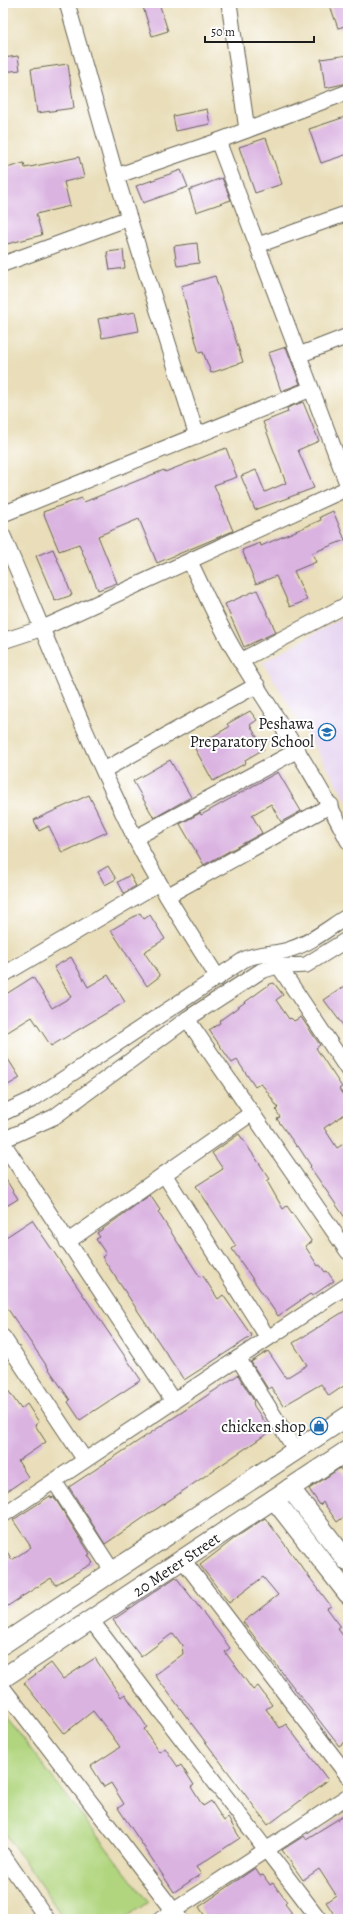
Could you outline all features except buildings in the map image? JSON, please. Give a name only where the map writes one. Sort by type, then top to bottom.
[{"type":"main road","name":"20 Meter Street","points":[[3,1644],[348,1416]]},
{"type":"main road","name":"20 Meter Street","points":[[3,1678],[348,1450]]},
{"type":"main road","points":[[290,1488],[348,1562]]},
{"type":"main road","points":[[274,1499],[348,1594]]},
{"type":"main road","points":[[204,1511],[220,1535]]},
{"type":"street","points":[[67,3],[116,176],[197,436]]},
{"type":"street","points":[[229,3],[247,130]]},
{"type":"street","points":[[116,176],[218,141],[348,92]]},
{"type":"street","points":[[3,642],[43,628],[190,562],[348,487],[218,141]]},
{"type":"street","points":[[258,245],[348,213]]},
{"type":"street","points":[[3,264],[129,218]]},
{"type":"street","points":[[299,355],[348,336]]},
{"type":"street","points":[[3,514],[311,389]]},
{"type":"street","points":[[3,536],[135,838],[159,883],[218,978]]},
{"type":"street","points":[[190,562],[240,661],[298,750],[331,805],[348,841]]},
{"type":"street","points":[[240,661],[348,604]]},
{"type":"street","points":[[104,770],[257,685]]},
{"type":"street","points":[[135,838],[298,750]]},
{"type":"street","points":[[167,896],[331,805]]},
{"type":"street","points":[[3,975],[159,883]]},
{"type":"street","points":[[3,1112],[33,1099],[245,959],[256,954],[295,948],[348,916]]},
{"type":"street","points":[[173,1402],[3,1142],[54,1117],[187,1019],[261,971],[280,967],[306,965],[348,939]]},
{"type":"street","points":[[270,952],[348,1070]]},
{"type":"street","points":[[187,1019],[348,1252]]},
{"type":"street","points":[[67,1242],[252,1113]]},
{"type":"street","points":[[164,1174],[268,1338]]},
{"type":"street","points":[[3,1515],[348,1285]]},
{"type":"street","points":[[3,1337],[85,1460]]},
{"type":"street","points":[[238,1358],[296,1451]]},
{"type":"street","points":[[54,1480],[113,1572]]},
{"type":"street","points":[[183,1560],[348,1776]]},
{"type":"street","points":[[92,1620],[319,1919]]},
{"type":"street","points":[[3,1688],[177,1915]]},
{"type":"street","points":[[160,1919],[177,1915],[267,1849],[348,1796]]},
{"type":"street","points":[[3,1855],[47,1919]]},
{"type":"shaded area","name":"Peshawa Preparatory School","points":[[348,615],[348,802],[263,662]]},
{"type":"green space","points":[[3,1713],[148,1902],[124,1919],[64,1919],[3,1830]]},
{"type":"place","name":"Peshawa Preparatory School","points":[[327,732]]},
{"type":"place","name":"chicken shop","points":[[319,1426]]}]
